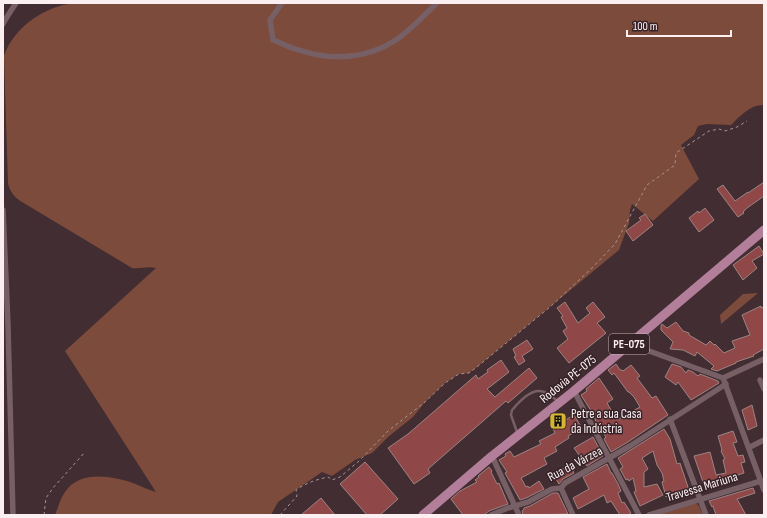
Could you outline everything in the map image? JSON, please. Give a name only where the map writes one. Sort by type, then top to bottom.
[{"type":"main road","name":"Rodovia PE-075","points":[[423,515],[492,456],[574,391],[764,230]]},
{"type":"street","points":[[3,24],[16,3]]},
{"type":"street","points":[[282,3],[270,20],[273,40],[299,50],[324,56],[348,57],[376,51],[397,39],[437,3]]},
{"type":"street","points":[[3,210],[8,324],[13,515]]},
{"type":"street","points":[[630,344],[723,378],[750,447],[764,490]]},
{"type":"street","points":[[723,378],[764,359]]},
{"type":"street","points":[[760,380],[764,389]]},
{"type":"street","name":"Rua da Várzea","points":[[491,515],[528,502],[552,489],[560,488],[565,483],[608,459],[726,384]]},
{"type":"street","points":[[574,391],[608,459],[639,515]]},
{"type":"street","points":[[670,419],[706,515]]},
{"type":"street","points":[[750,447],[764,440]]},
{"type":"street","points":[[492,456],[519,515]]},
{"type":"street","name":"Travessa Mariuna","points":[[649,515],[761,481]]},
{"type":"street","points":[[560,488],[573,515]]},
{"type":"lane","points":[[518,436],[511,415],[512,410],[530,394],[536,391],[543,392],[560,402]]},
{"type":"path","points":[[280,515],[297,496],[296,490],[306,483],[316,480],[328,477],[332,480],[340,477],[359,461],[388,431],[445,384],[459,374],[469,373],[477,367],[579,280],[615,244],[648,185],[675,165],[676,153],[709,131],[719,129],[725,131],[737,127],[747,121]]},
{"type":"path","points":[[44,515],[46,498],[84,452]]},
{"type":"shaded area","points":[[764,3],[764,103],[763,105],[758,105],[750,109],[731,125],[707,124],[698,126],[694,135],[681,145],[699,179],[653,221],[632,204],[629,223],[619,250],[477,367],[469,373],[459,374],[445,383],[425,402],[413,417],[388,437],[372,453],[355,460],[332,476],[322,472],[278,502],[271,515],[55,515],[65,492],[71,485],[79,480],[97,477],[116,478],[156,492],[65,351],[156,268],[132,268],[19,200],[10,190],[8,184],[4,56],[8,46],[21,29],[48,10],[70,4]]},
{"type":"shaded area","points":[[758,293],[721,324],[720,315],[743,294]]},
{"type":"shaded area","points":[[696,503],[703,515],[658,515]]},
{"type":"building","points":[[764,182],[764,196],[747,208],[743,212],[744,213],[738,217],[717,189],[723,185],[735,201]]},
{"type":"building","points":[[705,208],[714,220],[699,232],[689,218]]},
{"type":"building","points":[[645,214],[653,225],[633,241],[626,231],[641,220],[639,218]]},
{"type":"building","points":[[759,246],[764,254],[752,261],[757,268],[743,280],[733,265]]},
{"type":"building","points":[[565,302],[578,323],[590,313],[586,308],[593,302],[605,317],[597,323],[606,333],[569,363],[557,348],[568,339],[563,331],[567,328],[561,317],[563,316],[557,308]]},
{"type":"building","points":[[761,306],[761,308],[764,307],[764,349],[753,355],[754,356],[736,362],[717,371],[711,369],[714,366],[697,352],[695,356],[683,350],[670,349],[673,342],[661,330],[662,324],[667,328],[676,322],[683,331],[689,333],[689,335],[706,345],[710,341],[724,353],[735,348],[732,341],[750,335],[742,315]]},
{"type":"building","points":[[527,340],[533,349],[522,356],[525,361],[519,365],[514,357],[516,356],[513,349]]},
{"type":"building","points":[[501,360],[509,372],[487,389],[495,397],[529,368],[537,378],[508,403],[506,401],[428,469],[430,473],[414,484],[388,448],[408,434],[476,375],[478,379],[488,372],[487,370]]},
{"type":"building","points":[[616,364],[620,370],[623,371],[631,365],[640,376],[637,378],[652,398],[656,396],[668,415],[611,452],[604,439],[606,437],[598,427],[593,414],[581,395],[587,391],[586,389],[599,378],[613,399],[607,403],[617,420],[640,407],[634,397],[628,392],[614,373],[612,375],[608,370]]},
{"type":"building","points":[[672,364],[681,367],[686,373],[688,370],[698,376],[700,374],[718,381],[719,383],[691,400],[678,382],[676,385],[665,377]]},
{"type":"building","points":[[752,405],[757,426],[748,430],[742,410]]},
{"type":"building","points":[[574,415],[582,428],[568,436],[569,438],[555,447],[557,451],[544,458],[547,464],[521,478],[526,487],[528,486],[529,488],[539,481],[544,489],[520,500],[505,473],[507,472],[499,460],[506,456],[505,454],[510,451],[514,457],[541,444],[539,441],[555,433],[551,424],[560,417],[562,422]]},
{"type":"building","points":[[664,429],[670,439],[677,464],[680,463],[689,490],[671,494],[666,497],[662,482],[664,481],[662,473],[657,465],[653,451],[642,458],[648,469],[644,472],[644,487],[657,484],[663,495],[640,506],[634,492],[636,491],[633,478],[629,481],[628,479],[626,480],[620,469],[623,467],[618,458]]},
{"type":"building","points":[[733,431],[737,442],[733,443],[738,456],[743,455],[745,462],[741,463],[744,473],[722,480],[723,483],[705,488],[694,456],[710,452],[716,475],[726,473],[723,460],[725,459],[721,451],[718,436]]},
{"type":"building","points":[[593,437],[603,456],[587,466],[574,448]]},
{"type":"building","points":[[365,462],[398,499],[380,515],[367,515],[340,484]]},
{"type":"building","points":[[607,464],[621,491],[618,493],[622,503],[624,502],[631,513],[627,515],[620,515],[611,501],[607,503],[604,495],[578,509],[573,498],[589,489],[583,477]]},
{"type":"building","points":[[570,465],[574,473],[563,479],[559,484],[553,474]]},
{"type":"building","points":[[489,467],[497,484],[499,483],[508,504],[489,511],[484,515],[463,515],[451,499],[460,491],[477,482],[475,480],[479,477],[478,476]]},
{"type":"building","points":[[753,488],[755,493],[737,499],[746,515],[716,515],[713,506],[712,507],[709,501]]},
{"type":"building","points":[[553,493],[558,493],[568,514],[523,515],[522,511],[524,508]]},
{"type":"building","points":[[321,498],[335,515],[301,515]]},
{"type":"place","name":"Petre a sua Casa da Indústria","points":[[558,421]]}]
